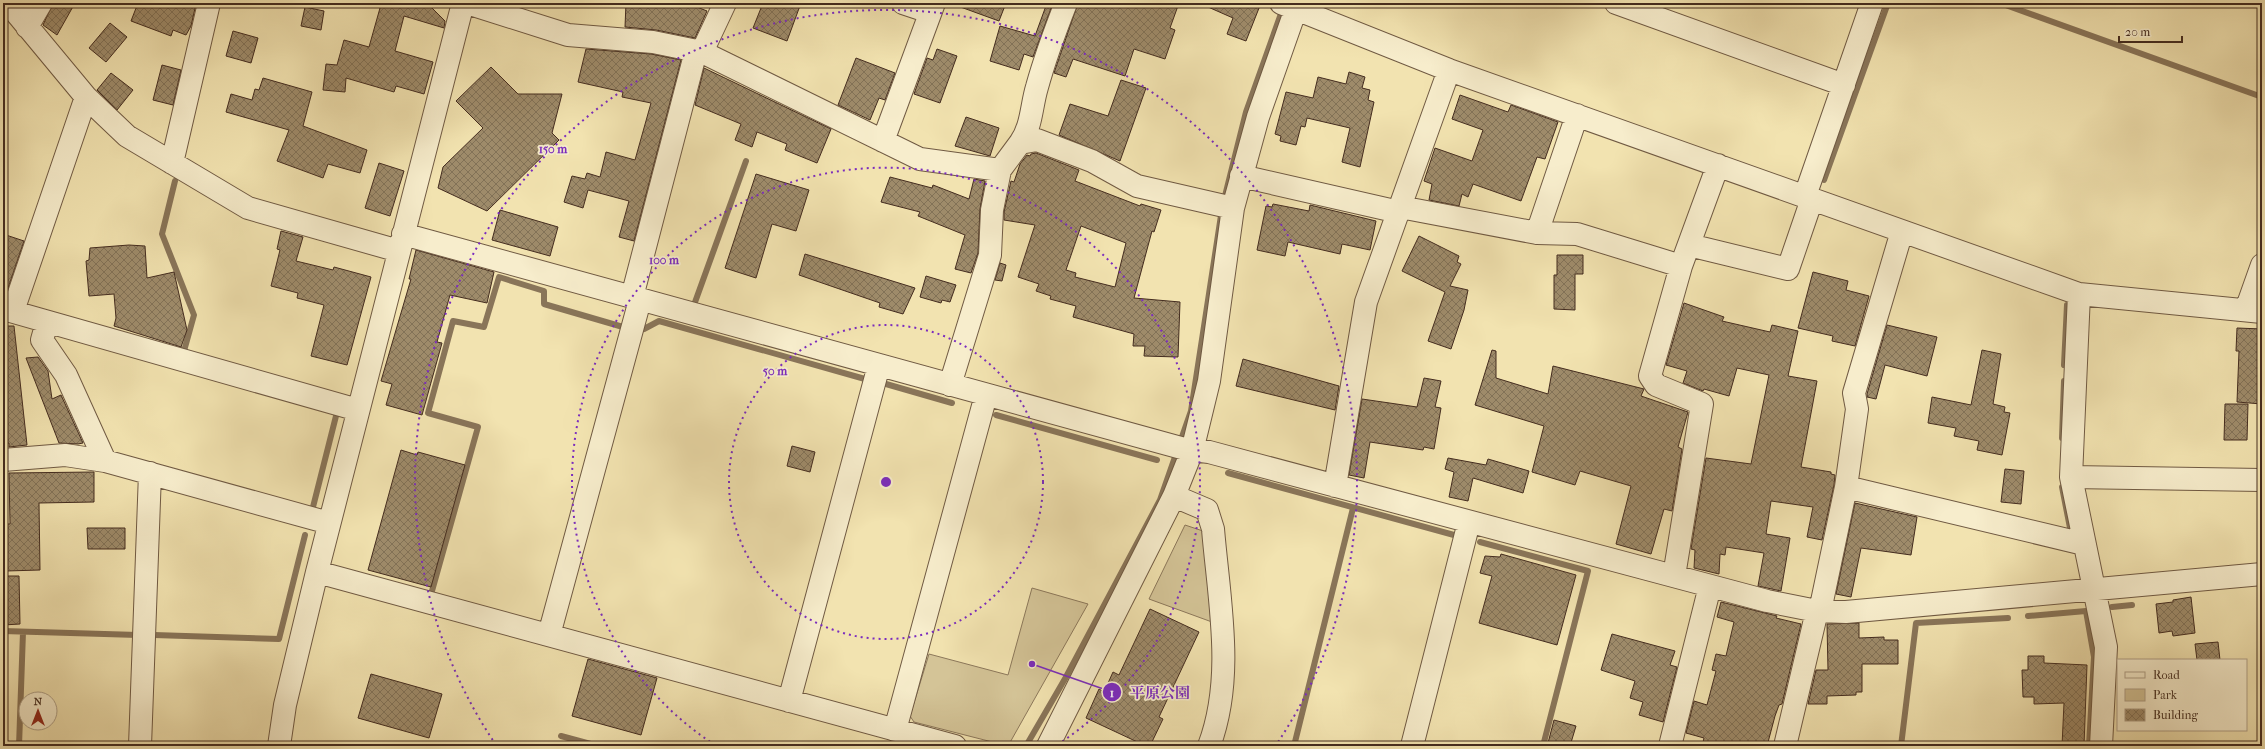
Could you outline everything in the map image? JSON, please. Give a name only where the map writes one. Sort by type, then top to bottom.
[{"type":"street","points":[[8,3],[86,97],[127,136],[248,208],[636,298],[1162,443],[1189,450],[1209,452],[1767,601],[1819,611],[1846,612],[2262,574]]},
{"type":"street","points":[[27,27],[42,3]]},
{"type":"street","points":[[172,163],[209,3]]},
{"type":"street","points":[[279,746],[284,705],[329,523],[463,3]]},
{"type":"street","points":[[467,3],[568,35],[653,42],[699,52],[920,159],[1000,170]]},
{"type":"street","points":[[549,635],[699,52],[724,3]]},
{"type":"street","points":[[883,141],[932,8],[903,3]]},
{"type":"street","points":[[950,385],[990,255],[992,210],[1000,170],[1028,132],[1036,90],[1050,43],[1066,3]]},
{"type":"street","points":[[1616,3],[1844,85]]},
{"type":"street","points":[[1689,245],[1788,268],[1844,85],[1872,3]]},
{"type":"street","points":[[1048,746],[1174,496],[1209,381],[1230,207],[1242,176],[1291,5],[1449,70],[2079,294],[2254,311],[2262,265]]},
{"type":"street","points":[[1335,486],[1366,302],[1449,70]]},
{"type":"street","points":[[86,97],[8,310],[358,410]]},
{"type":"street","points":[[1537,233],[1577,115]]},
{"type":"street","points":[[1020,143],[1037,140],[1092,161],[1136,186],[1230,207]]},
{"type":"street","points":[[1674,576],[1702,404],[1656,385],[1650,376],[1682,266],[1718,165]]},
{"type":"street","points":[[1242,176],[1400,209],[1537,233],[1577,234],[1682,266]]},
{"type":"street","points":[[1785,746],[1819,611],[1846,487],[1857,409],[1854,393],[1902,231]]},
{"type":"street","points":[[2079,294],[2072,477],[2084,544],[2106,647],[2101,746]]},
{"type":"street","points":[[47,322],[42,340],[66,375],[105,460]]},
{"type":"street","points":[[789,701],[879,365]]},
{"type":"street","points":[[895,730],[986,395]]},
{"type":"street","points":[[3,460],[65,455],[105,460],[329,523]]},
{"type":"street","points":[[140,746],[150,473]]},
{"type":"street","points":[[2072,477],[2262,480]]},
{"type":"street","points":[[1846,487],[2084,544]]},
{"type":"street","points":[[1174,496],[1207,510],[1213,529],[1225,670],[1217,725],[1209,746]]},
{"type":"street","points":[[1412,746],[1469,522]]},
{"type":"street","points":[[317,572],[955,746]]},
{"type":"street","points":[[1670,746],[1710,586]]},
{"type":"green space","points":[[1185,525],[1203,531],[1212,622],[1149,599]]},
{"type":"green space","points":[[1032,588],[1088,604],[1008,746],[914,722],[910,716],[929,654],[1008,675]]},
{"type":"building","points":[[53,3],[75,3],[57,35],[43,25]]},
{"type":"building","points":[[138,3],[196,4],[191,26],[186,35],[173,30],[171,36],[131,21]]},
{"type":"building","points":[[376,3],[427,3],[445,21],[444,28],[404,16],[395,51],[433,62],[424,94],[396,86],[394,92],[346,78],[345,92],[323,90],[326,64],[337,65],[344,40],[369,47],[380,8],[376,6]]},
{"type":"building","points":[[626,3],[687,3],[707,11],[695,38],[656,30],[625,27]]},
{"type":"building","points":[[763,3],[801,3],[787,41],[753,28]]},
{"type":"building","points":[[955,3],[1006,3],[999,21],[955,5]]},
{"type":"building","points":[[1047,3],[1053,3],[1033,57],[1024,54],[1019,70],[990,61],[1000,26],[1035,36]]},
{"type":"building","points":[[1078,3],[1179,3],[1170,28],[1175,30],[1165,59],[1134,49],[1125,76],[1073,59],[1066,77],[1054,73]]},
{"type":"building","points":[[1199,3],[1261,3],[1246,41],[1227,34],[1233,18]]},
{"type":"building","points":[[305,7],[324,11],[321,30],[301,26]]},
{"type":"building","points":[[110,23],[127,37],[106,62],[89,48]]},
{"type":"building","points":[[233,31],[258,38],[251,63],[226,56]]},
{"type":"building","points":[[586,49],[651,54],[681,60],[634,241],[619,237],[629,201],[588,190],[583,208],[564,202],[572,176],[585,179],[587,173],[600,177],[606,152],[635,160],[651,103],[622,97],[623,92],[578,82]]},
{"type":"building","points":[[937,49],[957,56],[940,103],[914,94],[927,58],[933,60]]},
{"type":"building","points":[[856,58],[895,73],[885,100],[879,98],[870,120],[838,105]]},
{"type":"building","points":[[162,65],[181,70],[173,105],[153,100]]},
{"type":"building","points":[[491,67],[518,94],[562,94],[552,133],[559,140],[487,211],[438,188],[443,167],[483,128],[456,101]]},
{"type":"building","points":[[704,68],[831,129],[817,163],[785,150],[787,144],[757,132],[752,147],[735,140],[741,124],[695,105]]},
{"type":"building","points":[[1349,72],[1365,77],[1362,88],[1370,90],[1368,100],[1374,102],[1360,167],[1342,162],[1350,128],[1307,118],[1305,127],[1301,126],[1296,145],[1280,141],[1281,136],[1275,134],[1286,92],[1313,98],[1318,77],[1346,84]]},
{"type":"building","points":[[111,73],[133,90],[117,110],[97,90]]},
{"type":"building","points":[[263,78],[312,92],[303,126],[367,150],[360,173],[328,164],[323,178],[277,161],[289,130],[226,112],[231,94],[252,100],[255,89],[259,90]]},
{"type":"building","points":[[1121,80],[1146,88],[1120,161],[1059,135],[1070,104],[1108,116]]},
{"type":"building","points":[[1460,95],[1508,112],[1511,105],[1558,122],[1545,159],[1537,157],[1521,201],[1473,184],[1468,197],[1462,194],[1459,206],[1429,200],[1432,184],[1424,181],[1435,148],[1472,161],[1483,130],[1452,119]]},
{"type":"building","points":[[966,117],[999,128],[990,156],[955,146]]},
{"type":"building","points":[[1036,153],[1079,170],[1075,181],[1140,206],[1141,204],[1161,210],[1154,232],[1152,231],[1134,298],[1180,302],[1178,357],[1144,356],[1145,346],[1133,346],[1134,334],[1073,317],[1076,306],[1050,299],[1051,296],[1036,291],[1039,284],[1018,277],[1035,225],[1004,220],[1004,212],[1011,181],[1014,182],[1020,164],[1027,155],[1030,156],[1031,154]],"holes":[[[1081,226],[1126,243],[1115,287],[1075,277],[1076,273],[1066,270]]]},
{"type":"building","points":[[379,163],[404,171],[390,216],[365,208]]},
{"type":"building","points":[[756,174],[809,190],[796,231],[772,224],[756,278],[725,268]]},
{"type":"building","points":[[890,177],[932,188],[933,185],[969,199],[974,179],[985,181],[980,209],[978,253],[971,273],[955,269],[965,235],[918,216],[920,212],[881,202]]},
{"type":"building","points":[[1273,204],[1309,211],[1310,205],[1376,221],[1370,250],[1342,244],[1340,254],[1288,242],[1285,256],[1257,250],[1266,206],[1272,207]]},
{"type":"building","points":[[500,210],[558,227],[550,256],[492,240]]},
{"type":"building","points":[[281,231],[303,237],[296,261],[333,270],[334,267],[371,277],[347,365],[311,356],[324,305],[297,298],[298,293],[271,286],[280,250],[277,249]]},
{"type":"building","points":[[3,234],[24,241],[5,297],[3,297]]},
{"type":"building","points":[[1419,236],[1459,256],[1457,262],[1461,264],[1450,286],[1468,290],[1464,310],[1451,349],[1428,341],[1445,292],[1402,271]]},
{"type":"building","points":[[129,245],[145,246],[147,278],[174,272],[187,330],[181,347],[114,326],[116,318],[114,294],[89,296],[86,261],[89,260],[90,248]]},
{"type":"building","points":[[416,250],[494,272],[487,303],[450,295],[437,342],[442,343],[422,415],[386,405],[392,384],[381,381],[411,279],[409,279]]},
{"type":"building","points":[[805,254],[915,288],[903,314],[879,307],[880,303],[799,275]]},
{"type":"building","points":[[1557,255],[1583,255],[1583,274],[1575,274],[1575,310],[1554,309],[1554,275],[1557,275]]},
{"type":"building","points":[[1000,263],[1006,265],[1002,281],[995,280]]},
{"type":"building","points":[[1813,272],[1848,281],[1846,290],[1869,296],[1855,346],[1832,341],[1833,336],[1798,328]]},
{"type":"building","points":[[926,276],[956,285],[950,302],[942,300],[941,303],[920,297]]},
{"type":"building","points":[[1684,303],[1724,317],[1722,321],[1770,332],[1772,325],[1798,331],[1788,376],[1817,381],[1801,467],[1831,472],[1831,474],[1835,475],[1834,485],[1822,540],[1807,537],[1813,507],[1771,501],[1766,534],[1790,538],[1781,591],[1758,586],[1764,553],[1726,547],[1725,555],[1720,554],[1719,574],[1694,568],[1695,550],[1691,549],[1706,458],[1751,464],[1769,375],[1737,368],[1729,396],[1704,389],[1703,391],[1683,383],[1687,371],[1666,365]]},
{"type":"building","points":[[1887,325],[1937,337],[1927,376],[1885,365],[1876,399],[1867,397],[1867,394]]},
{"type":"building","points":[[3,326],[14,326],[27,445],[9,447],[9,443],[3,444]]},
{"type":"building","points":[[2237,328],[2262,329],[2262,404],[2237,402],[2239,351],[2236,351]]},
{"type":"building","points":[[1492,350],[1496,351],[1496,378],[1548,394],[1553,366],[1644,389],[1641,396],[1688,412],[1678,447],[1682,449],[1672,511],[1664,509],[1651,554],[1616,544],[1631,486],[1580,471],[1575,485],[1532,472],[1544,426],[1475,405]]},
{"type":"building","points":[[1982,350],[2001,354],[1993,404],[2005,407],[2004,412],[2010,413],[2002,455],[1977,450],[1979,441],[1954,436],[1956,428],[1928,423],[1932,397],[1971,405]]},
{"type":"building","points":[[38,357],[48,371],[52,399],[61,395],[83,443],[59,443],[26,358]]},
{"type":"building","points":[[1243,359],[1339,386],[1335,410],[1236,386]]},
{"type":"building","points":[[1424,378],[1441,381],[1435,407],[1441,408],[1434,449],[1424,447],[1423,450],[1370,442],[1364,478],[1349,475],[1362,399],[1417,407]]},
{"type":"building","points":[[2225,404],[2248,404],[2247,440],[2224,440]]},
{"type":"building","points":[[792,446],[815,452],[810,472],[787,466]]},
{"type":"building","points":[[401,450],[417,455],[418,452],[465,465],[431,587],[368,570]]},
{"type":"building","points":[[1448,458],[1486,465],[1488,459],[1529,471],[1523,493],[1473,478],[1468,501],[1449,497],[1454,472],[1445,469]]},
{"type":"building","points":[[2005,469],[2024,471],[2021,504],[2001,502]]},
{"type":"building","points":[[94,472],[94,502],[39,503],[40,570],[6,571],[5,524],[10,524],[9,473]]},
{"type":"building","points":[[1855,503],[1917,517],[1911,555],[1861,548],[1851,597],[1836,594]]},
{"type":"building","points":[[87,528],[125,528],[125,549],[88,549]]},
{"type":"building","points":[[1501,554],[1576,575],[1557,645],[1479,623],[1492,576],[1480,573],[1485,556],[1500,557]]},
{"type":"building","points":[[3,576],[19,576],[20,624],[3,625]]},
{"type":"building","points":[[2191,597],[2195,633],[2173,636],[2172,631],[2159,633],[2156,604],[2173,602],[2173,600]]},
{"type":"building","points":[[1721,602],[1777,616],[1776,618],[1801,624],[1782,704],[1779,705],[1775,716],[1767,746],[1702,746],[1704,738],[1686,733],[1694,701],[1707,705],[1716,671],[1712,670],[1716,654],[1726,656],[1734,622],[1717,617]]},
{"type":"building","points":[[1150,609],[1199,632],[1159,717],[1163,719],[1150,746],[1146,746],[1086,718],[1099,689],[1104,692],[1113,672],[1119,675]]},
{"type":"building","points":[[1859,623],[1859,638],[1884,637],[1884,640],[1898,640],[1898,664],[1862,664],[1862,692],[1856,692],[1856,695],[1827,696],[1827,704],[1808,704],[1816,670],[1828,670],[1827,624]]},
{"type":"building","points":[[1612,634],[1675,651],[1670,665],[1677,667],[1663,722],[1639,715],[1643,702],[1630,698],[1635,681],[1601,670]]},
{"type":"building","points":[[2218,642],[2220,659],[2197,659],[2195,644]]},
{"type":"building","points":[[2028,656],[2044,656],[2044,663],[2087,665],[2084,746],[2062,746],[2064,703],[2034,704],[2034,697],[2023,697],[2022,670],[2028,670]]},
{"type":"building","points":[[588,659],[657,678],[641,735],[572,716]]},
{"type":"building","points":[[371,674],[442,694],[429,738],[358,718]]},
{"type":"building","points":[[1554,720],[1576,726],[1570,746],[1548,743]]},
{"type":"waterway","points":[[1824,180],[1888,3]]},
{"type":"waterway","points":[[2000,3],[2262,97]]},
{"type":"waterway","points":[[1225,196],[1246,112],[1283,8]]},
{"type":"waterway","points":[[694,305],[746,161]]},
{"type":"waterway","points":[[175,181],[162,234],[194,315],[184,351],[179,349]]},
{"type":"waterway","points":[[1026,746],[1066,677],[1160,500],[1191,411],[1222,209]]},
{"type":"waterway","points":[[432,591],[478,427],[428,413],[453,321],[484,327],[499,277],[544,291],[544,304],[623,327]]},
{"type":"waterway","points":[[2064,365],[2067,305]]},
{"type":"waterway","points":[[644,329],[659,321],[865,379]]},
{"type":"waterway","points":[[2062,438],[2064,381]]},
{"type":"waterway","points":[[886,384],[952,403]]},
{"type":"waterway","points":[[996,415],[1157,460]]},
{"type":"waterway","points":[[313,507],[336,416]]},
{"type":"waterway","points":[[1228,473],[1454,535]]},
{"type":"waterway","points":[[2062,487],[2071,533]]},
{"type":"waterway","points":[[1294,746],[1353,508]]},
{"type":"waterway","points":[[154,635],[279,639],[305,535]]},
{"type":"waterway","points":[[1480,542],[1588,571],[1543,746]]},
{"type":"waterway","points":[[2112,607],[2132,605]]},
{"type":"waterway","points":[[2028,616],[2086,611],[2094,657],[2089,746]]},
{"type":"waterway","points":[[1901,746],[1916,623],[2008,618]]},
{"type":"waterway","points":[[3,631],[138,635]]},
{"type":"waterway","points":[[19,746],[23,632]]},
{"type":"waterway","points":[[561,736],[598,746]]},
{"type":"place","name":"平原公園","points":[[1032,664]]}]
